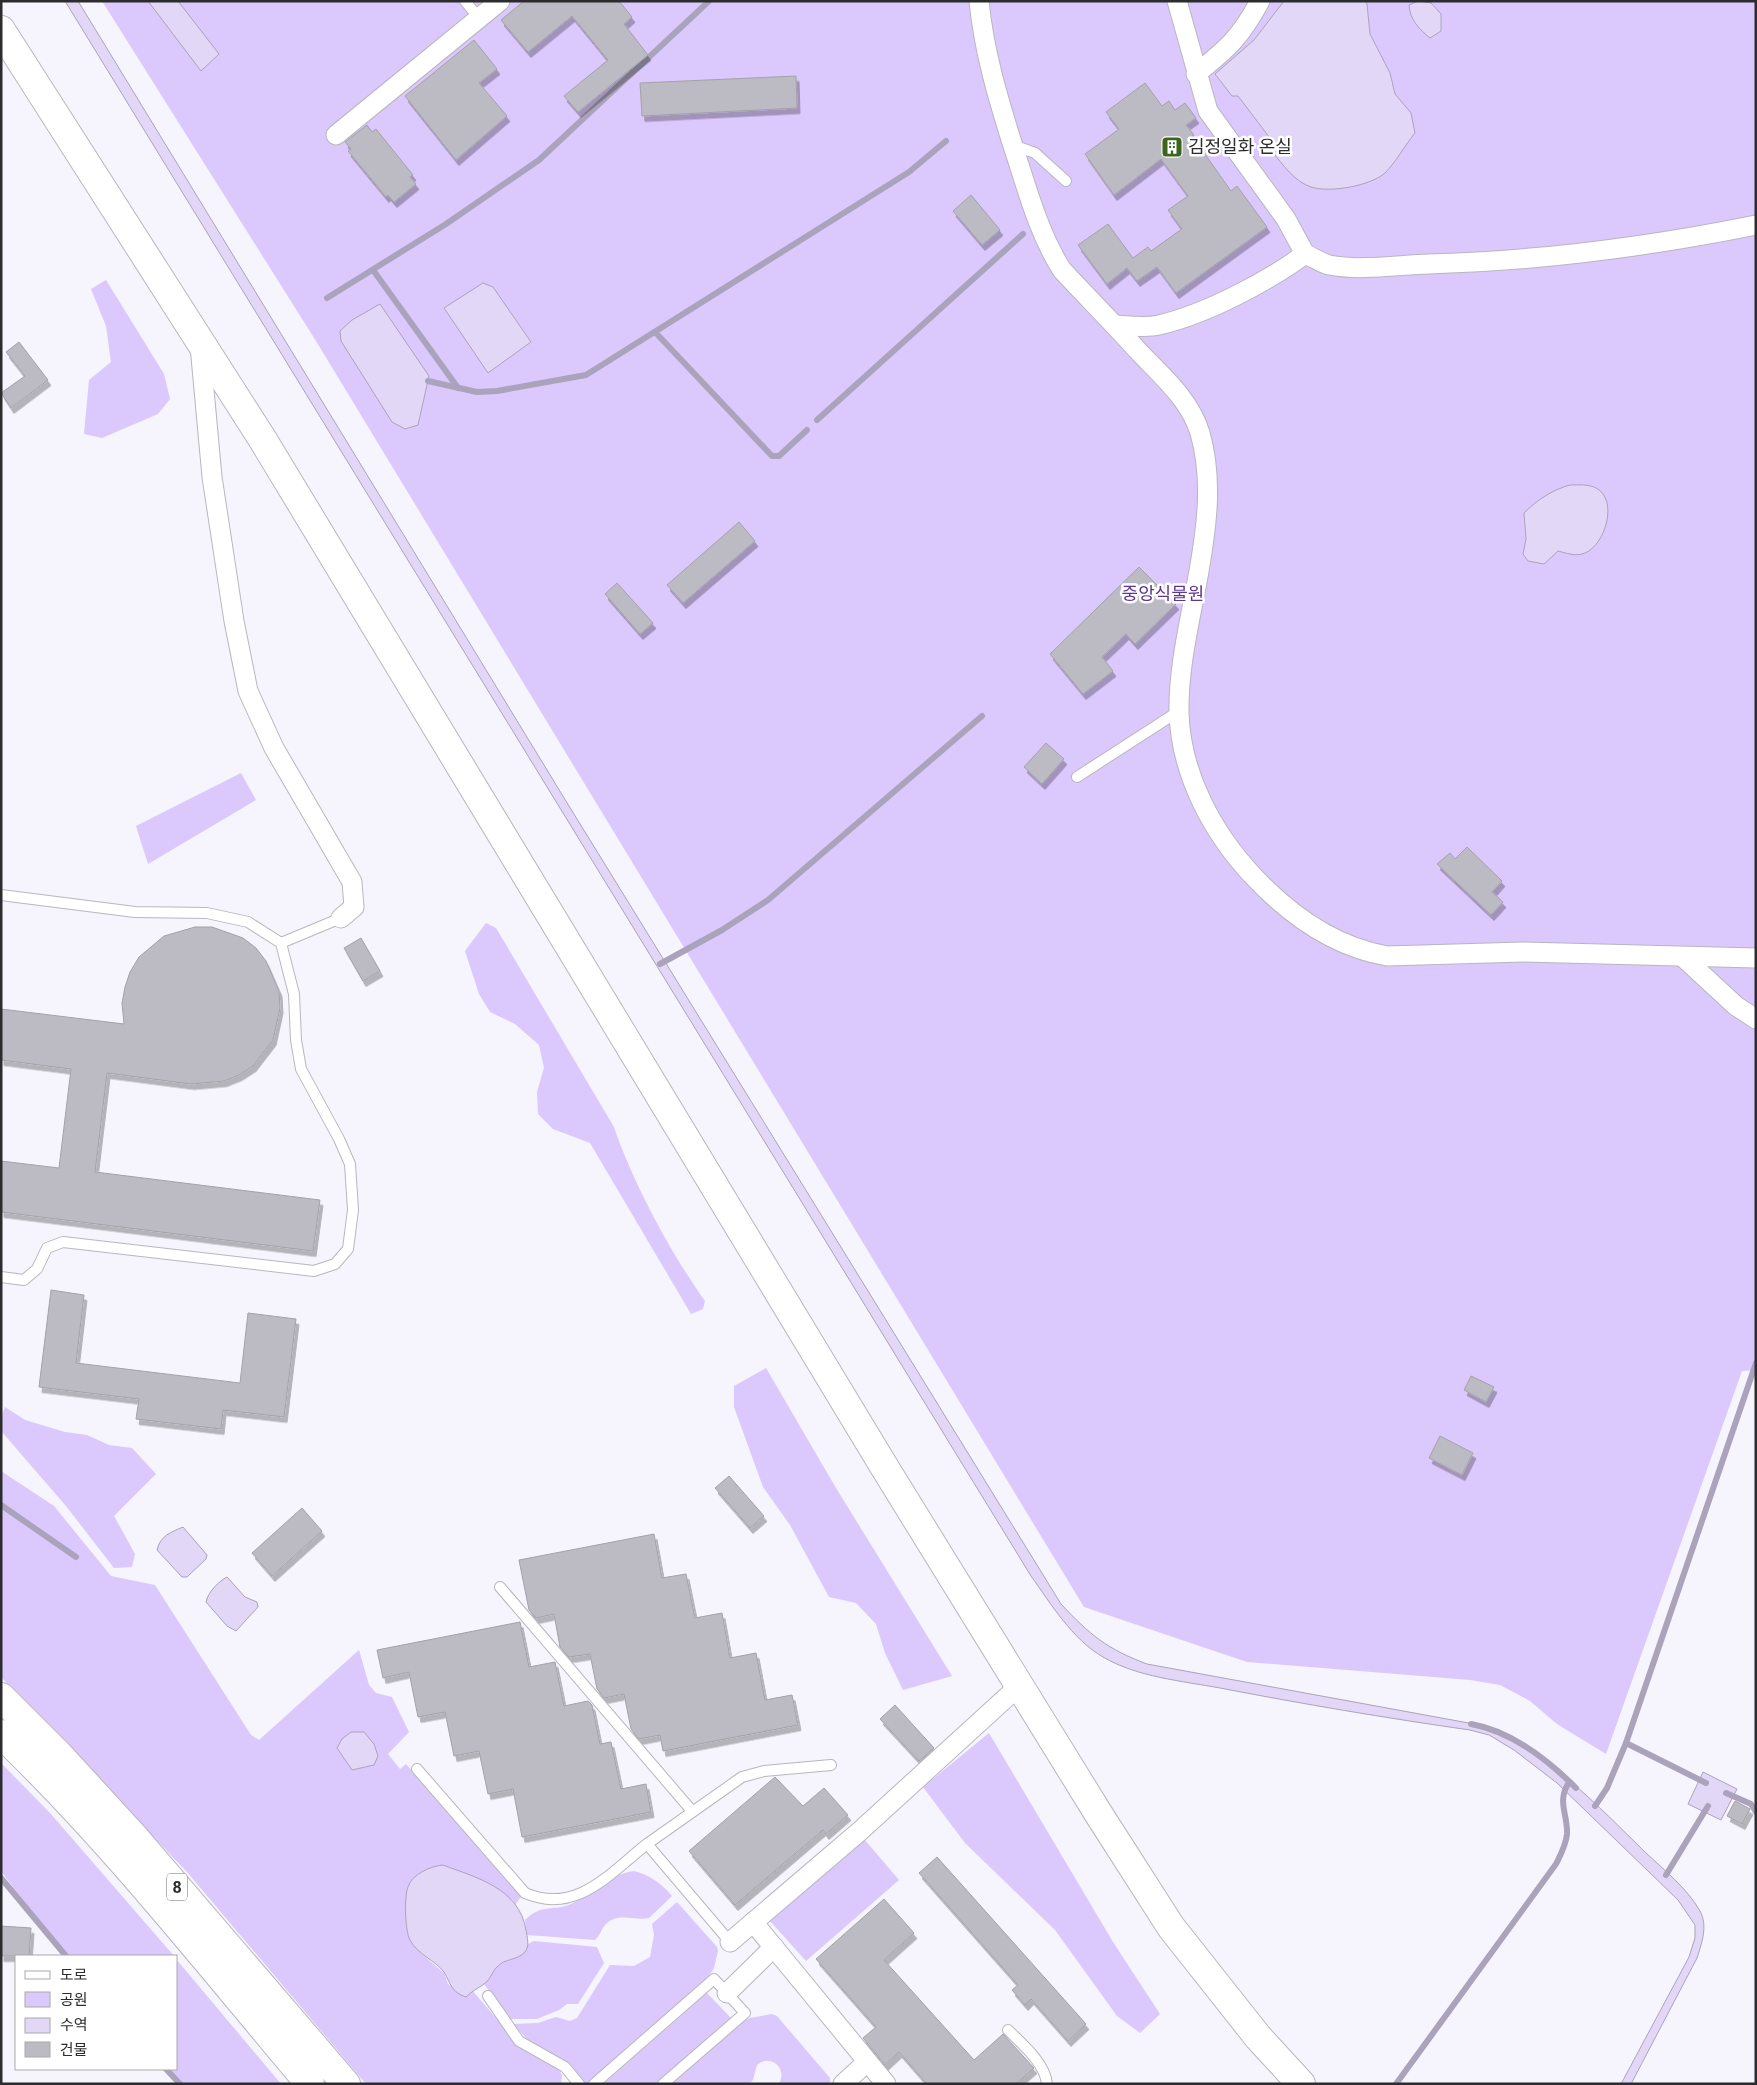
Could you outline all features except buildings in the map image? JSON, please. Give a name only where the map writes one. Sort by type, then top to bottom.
[{"type":"main road","points":[[1,30],[268,449],[885,1468],[1019,1686],[1171,1927],[1258,2037],[1301,2084]]},
{"type":"main road","name":"8","points":[[1,1696],[60,1756],[136,1840],[346,2084]]},
{"type":"main road","name":"8","points":[[1,1734],[38,1769],[116,1856],[310,2084]]},
{"type":"street","points":[[336,135],[500,1]]},
{"type":"street","points":[[979,1],[988,59],[1026,189],[1050,251],[1062,270],[1116,325],[1179,394],[1199,431],[1205,454],[1208,497],[1206,534],[1185,650],[1179,711],[1184,750],[1192,778],[1203,805],[1248,870],[1275,899],[1304,922],[1340,942],[1369,953],[1387,956],[1523,952],[1756,958]]},
{"type":"street","points":[[1176,1],[1208,111],[1286,219],[1305,254],[1329,264],[1367,266],[1488,263],[1577,255],[1678,240],[1756,225]]},
{"type":"street","points":[[1196,74],[1231,46],[1244,30],[1260,1]]},
{"type":"street","points":[[1116,325],[1158,326],[1210,308],[1287,267],[1305,254]]},
{"type":"street","points":[[200,342],[212,477],[234,621],[248,691],[274,748],[352,882],[354,907],[341,918]]},
{"type":"street","points":[[1683,957],[1736,1006],[1756,1019]]},
{"type":"street","points":[[730,1942],[860,1831],[1019,1686]]},
{"type":"street","points":[[753,1922],[886,2084]]},
{"type":"street","points":[[727,1993],[774,1947]]},
{"type":"street","points":[[844,2084],[867,2062]]},
{"type":"lane","points":[[464,1],[479,18]]},
{"type":"lane","points":[[1013,145],[1036,153],[1066,181]]},
{"type":"lane","points":[[1077,777],[1179,711]]},
{"type":"lane","points":[[1,895],[135,912],[207,913],[248,922],[281,943],[294,994],[296,1040],[301,1069],[340,1139],[350,1164],[353,1210],[348,1249],[335,1264],[314,1271],[62,1242],[46,1248],[38,1269],[24,1280],[1,1277]]},
{"type":"lane","points":[[281,943],[341,918]]},
{"type":"lane","points":[[500,1587],[692,1811]]},
{"type":"lane","points":[[417,1769],[524,1892],[540,1899],[564,1900],[587,1892],[647,1844],[742,1777],[764,1771],[831,1765]]},
{"type":"lane","points":[[647,1844],[730,1942]]},
{"type":"lane","points":[[594,2084],[714,1978],[744,2013],[662,2084]]},
{"type":"lane","points":[[488,1996],[519,2041],[565,2067],[579,2084]]},
{"type":"lane","points":[[1008,2030],[1046,2074],[1047,2084]]},
{"type":"green space","name":"중앙식물원","points":[[102,1],[1756,1],[1756,1370],[1742,1371],[1606,1754],[1557,1724],[1530,1701],[1500,1685],[1470,1680],[1247,1662],[1084,1607],[316,341]]},
{"type":"green space","points":[[106,280],[164,374],[170,399],[158,414],[102,438],[84,434],[89,380],[111,362],[106,326],[91,289]]},
{"type":"green space","points":[[241,773],[256,800],[148,864],[136,826]]},
{"type":"green space","points":[[486,923],[496,928],[614,1127],[631,1171],[654,1217],[705,1301],[703,1309],[691,1314],[590,1143],[553,1129],[538,1114],[537,1092],[544,1068],[539,1045],[515,1024],[490,1012],[479,994],[465,951]]},
{"type":"green space","points":[[766,1368],[836,1488],[952,1676],[903,1690],[885,1653],[876,1624],[856,1603],[829,1597],[790,1525],[763,1487],[734,1407],[734,1386]]},
{"type":"green space","points":[[5,1407],[25,1420],[65,1432],[87,1435],[109,1445],[132,1448],[156,1474],[114,1516],[135,1554],[132,1567],[114,1568],[66,1506],[2,1432],[1,1418]]},
{"type":"green space","points":[[1,1471],[54,1506],[111,1576],[155,1585],[251,1735],[259,1740],[359,1650],[369,1685],[376,1693],[392,1697],[409,1732],[388,1754],[400,1769],[406,1764],[523,1894],[515,1905],[512,1899],[422,1954],[444,1973],[448,1984],[466,1997],[472,1990],[523,2050],[559,2070],[562,2075],[561,2084],[366,2084],[187,1872],[1,1677]]},
{"type":"green space","points":[[989,1733],[1113,1942],[1160,2014],[1140,2033],[1117,2016],[1055,1930],[965,1843],[923,1787]]},
{"type":"green space","points":[[1,1763],[50,1813],[173,1955],[68,1955],[29,1909],[1,1871]]},
{"type":"green space","points":[[864,1839],[899,1880],[806,1961],[770,1921]]},
{"type":"green space","points":[[634,1871],[655,1880],[672,1896],[649,1918],[616,1918],[611,1920],[604,1926],[595,1940],[527,1935],[525,1920],[537,1911],[571,1904],[609,1880]]},
{"type":"green space","points":[[677,1902],[717,1947],[718,1951],[714,1968],[705,1982],[588,2084],[583,2084],[562,2060],[531,2043],[513,2024],[538,2023],[556,2017],[570,2021],[577,2018],[610,1965],[634,1966],[650,1957],[654,1935],[652,1924]]},
{"type":"green space","points":[[534,1941],[597,1947],[604,1963],[578,2004],[567,2004],[559,2010],[537,2019],[510,2019],[484,1984],[499,1964],[516,1958],[522,1954],[528,1944]]},
{"type":"green space","points":[[178,1961],[281,2084],[182,2084],[170,2070],[178,2070]]},
{"type":"green space","points":[[707,1993],[731,2018],[655,2084],[603,2084]]},
{"type":"green space","points":[[772,2014],[777,2016],[830,2078],[830,2084],[779,2084],[781,2078],[780,2068],[777,2064],[768,2061],[757,2065],[753,2080],[749,2084],[669,2084],[739,2023],[750,2018]]},
{"type":"water","points":[[65,1],[78,1],[569,806],[1061,1604],[1090,1633],[1110,1647],[1147,1664],[1485,1726],[1530,1750],[1551,1765],[1609,1816],[1682,1887],[1695,1903],[1704,1922],[1701,1946],[1697,1958],[1631,2084],[1621,2084],[1689,1957],[1695,1938],[1695,1925],[1678,1900],[1557,1783],[1514,1750],[1489,1735],[1470,1730],[1407,1721],[1175,1680],[1130,1669],[1116,1664],[1092,1650],[1081,1641],[1054,1609],[1031,1576]]},
{"type":"water","points":[[148,1],[178,1],[219,54],[201,71]]},
{"type":"water","points":[[1284,1],[1365,1],[1367,4],[1370,34],[1390,73],[1395,94],[1411,113],[1415,133],[1389,169],[1378,178],[1360,185],[1339,189],[1319,189],[1305,185],[1289,172],[1280,161],[1272,151],[1276,146],[1238,96],[1232,96],[1215,74],[1254,40]]},
{"type":"water","points":[[1418,1],[1431,3],[1441,14],[1441,31],[1430,38],[1419,28],[1411,15],[1409,5]]},
{"type":"water","points":[[483,283],[493,287],[531,342],[488,373],[444,308]]},
{"type":"water","points":[[380,304],[429,376],[418,425],[405,429],[392,422],[341,341],[340,331],[352,320]]},
{"type":"water","points":[[1570,485],[1590,486],[1603,494],[1607,502],[1608,512],[1603,532],[1592,548],[1585,553],[1578,555],[1558,551],[1544,564],[1528,561],[1523,554],[1526,539],[1524,513],[1545,496]]},
{"type":"water","points":[[183,1527],[207,1555],[206,1559],[187,1577],[182,1577],[157,1550],[163,1538]]},
{"type":"water","points":[[227,1577],[245,1597],[257,1602],[258,1607],[236,1631],[227,1626],[206,1602],[214,1587]]},
{"type":"water","points":[[351,1732],[364,1732],[374,1744],[378,1756],[374,1765],[352,1770],[337,1748],[342,1739]]},
{"type":"water","points":[[1703,1772],[1737,1789],[1721,1820],[1688,1804]]},
{"type":"water","points":[[443,1865],[482,1880],[506,1894],[522,1916],[526,1930],[527,1950],[519,1957],[501,1964],[486,1982],[466,1997],[454,1990],[444,1972],[413,1945],[408,1936],[406,1898],[410,1882],[423,1872]]},
{"type":"waterway","points":[[327,298],[446,224],[539,160],[709,1]]},
{"type":"waterway","points":[[428,381],[477,392],[497,391],[586,375],[909,172],[946,141]]},
{"type":"waterway","points":[[817,420],[1023,234]]},
{"type":"waterway","points":[[373,270],[458,388]]},
{"type":"waterway","points":[[655,332],[772,456],[779,456],[807,430]]},
{"type":"waterway","points":[[660,964],[722,930],[768,900],[982,716]]},
{"type":"waterway","points":[[1595,1806],[1607,1788],[1626,1743],[1756,1363]]},
{"type":"waterway","points":[[1,1505],[76,1557]]},
{"type":"waterway","points":[[1471,1724],[1500,1733],[1528,1748],[1576,1788]]},
{"type":"waterway","points":[[1626,1743],[1706,1783]]},
{"type":"waterway","points":[[1396,2084],[1556,1864],[1567,1834],[1563,1797],[1568,1784]]},
{"type":"waterway","points":[[1726,1793],[1751,1804],[1756,1812]]},
{"type":"waterway","points":[[1666,1875],[1708,1806]]},
{"type":"waterway","points":[[1,1878],[65,1955]]},
{"type":"waterway","points":[[167,2070],[180,2084]]},
{"type":"place","name":"김정일화 온실","points":[[1172,147]]}]
